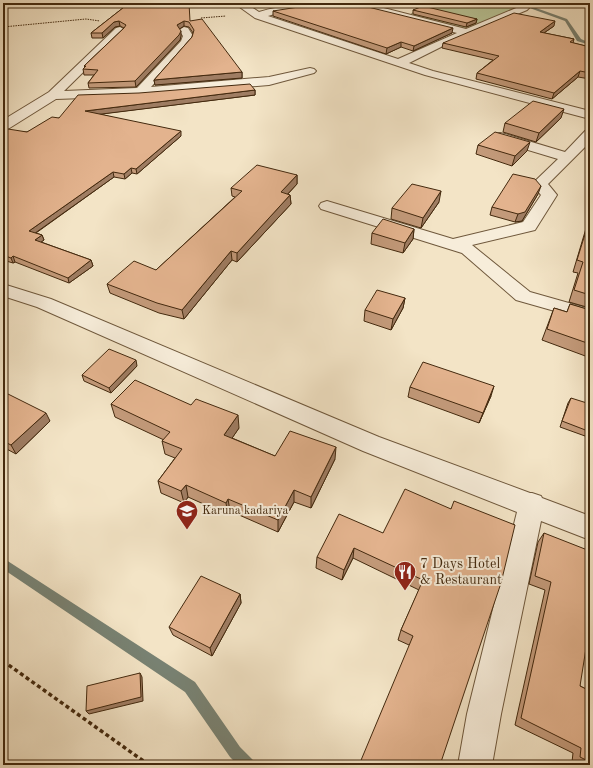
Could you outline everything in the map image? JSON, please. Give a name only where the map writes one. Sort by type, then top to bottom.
[{"type":"street","points":[[239,3],[258,16],[429,73],[590,115]]},
{"type":"street","points":[[258,16],[276,10],[325,3]]},
{"type":"street","points":[[339,3],[364,6],[467,32]]},
{"type":"street","points":[[399,63],[524,8]]},
{"type":"street","points":[[3,126],[53,95],[120,30]]},
{"type":"street","points":[[140,92],[186,42],[188,36],[184,30]]},
{"type":"street","points":[[53,95],[140,92],[269,81],[310,71]]},
{"type":"street","points":[[453,244],[529,226],[549,195],[540,184],[590,134]]},
{"type":"street","points":[[489,136],[497,136],[568,157]]},
{"type":"street","points":[[327,206],[468,249],[523,296],[590,315]]},
{"type":"street","points":[[3,290],[44,303],[371,444],[532,504],[590,528]]},
{"type":"street","points":[[476,765],[484,714],[532,504]]},
{"type":"path","points":[[3,661],[149,765]]},
{"type":"green space","points":[[424,3],[518,3],[529,6],[467,32],[408,17]]},
{"type":"building","points":[[189,3],[190,21],[202,19],[242,72],[154,80],[192,37],[194,30],[189,22],[184,21],[177,25],[181,31],[179,35],[135,81],[88,83],[98,70],[83,69],[86,66],[84,66],[126,25],[119,21],[114,22],[102,33],[91,33],[128,4]]},
{"type":"building","points":[[324,3],[341,3],[364,6],[453,28],[414,46],[401,42],[387,48],[273,11]]},
{"type":"building","points":[[423,6],[477,19],[467,23],[413,10]]},
{"type":"building","points":[[514,13],[555,21],[540,32],[574,39],[570,42],[590,47],[590,73],[580,71],[554,93],[477,73],[499,56],[443,43]]},
{"type":"building","points":[[250,84],[255,90],[85,111],[181,131],[136,169],[131,168],[124,174],[113,172],[29,231],[42,235],[35,240],[91,260],[68,278],[13,256],[11,258],[3,255],[3,132],[8,129],[27,132],[52,117],[59,118],[78,95],[139,93]]},
{"type":"building","points":[[533,101],[564,109],[539,133],[505,123]]},
{"type":"building","points":[[495,132],[530,142],[515,156],[478,145]]},
{"type":"building","points":[[257,165],[297,175],[281,192],[290,195],[237,253],[231,251],[182,310],[157,303],[107,284],[134,261],[156,270],[242,191],[231,188]]},
{"type":"building","points":[[513,174],[535,179],[541,186],[525,212],[518,214],[492,207]]},
{"type":"building","points":[[412,184],[441,191],[423,218],[392,208]]},
{"type":"building","points":[[590,218],[590,295],[574,290],[583,262],[577,260]]},
{"type":"building","points":[[383,219],[414,229],[405,243],[372,233]]},
{"type":"building","points":[[377,290],[405,298],[393,319],[365,310]]},
{"type":"building","points":[[570,304],[590,310],[590,344],[547,329],[554,308],[567,312]]},
{"type":"building","points":[[109,349],[136,360],[109,388],[82,375]]},
{"type":"building","points":[[423,362],[494,386],[483,413],[410,387]]},
{"type":"building","points":[[135,380],[191,405],[196,399],[238,415],[224,435],[275,456],[290,431],[336,447],[311,497],[294,490],[278,520],[228,499],[226,503],[186,485],[181,491],[158,481],[182,449],[162,441],[170,432],[111,404]]},
{"type":"building","points":[[4,392],[46,413],[11,445],[3,441]]},
{"type":"building","points":[[571,398],[590,404],[590,423],[588,431],[562,421]]},
{"type":"building","points":[[405,489],[451,509],[454,501],[515,525],[501,583],[440,765],[359,765],[413,636],[401,630],[423,580],[354,548],[344,570],[317,557],[339,514],[383,533]]},
{"type":"building","points":[[544,533],[590,551],[590,623],[580,686],[590,691],[590,762],[580,757],[581,748],[521,718],[551,582],[535,576]]},
{"type":"building","points":[[201,576],[240,594],[210,648],[169,627]]},
{"type":"building","points":[[140,673],[141,697],[86,711],[87,686]]},
{"type":"waterway","points":[[518,3],[566,20],[579,40],[590,44]]},
{"type":"waterway","points":[[3,563],[190,687],[235,752],[248,765]]},
{"type":"place","name":"Karuna kadariya","points":[[187,530]]},
{"type":"place","name":"7 Days Hotel & Restaurant","points":[[405,592]]}]
